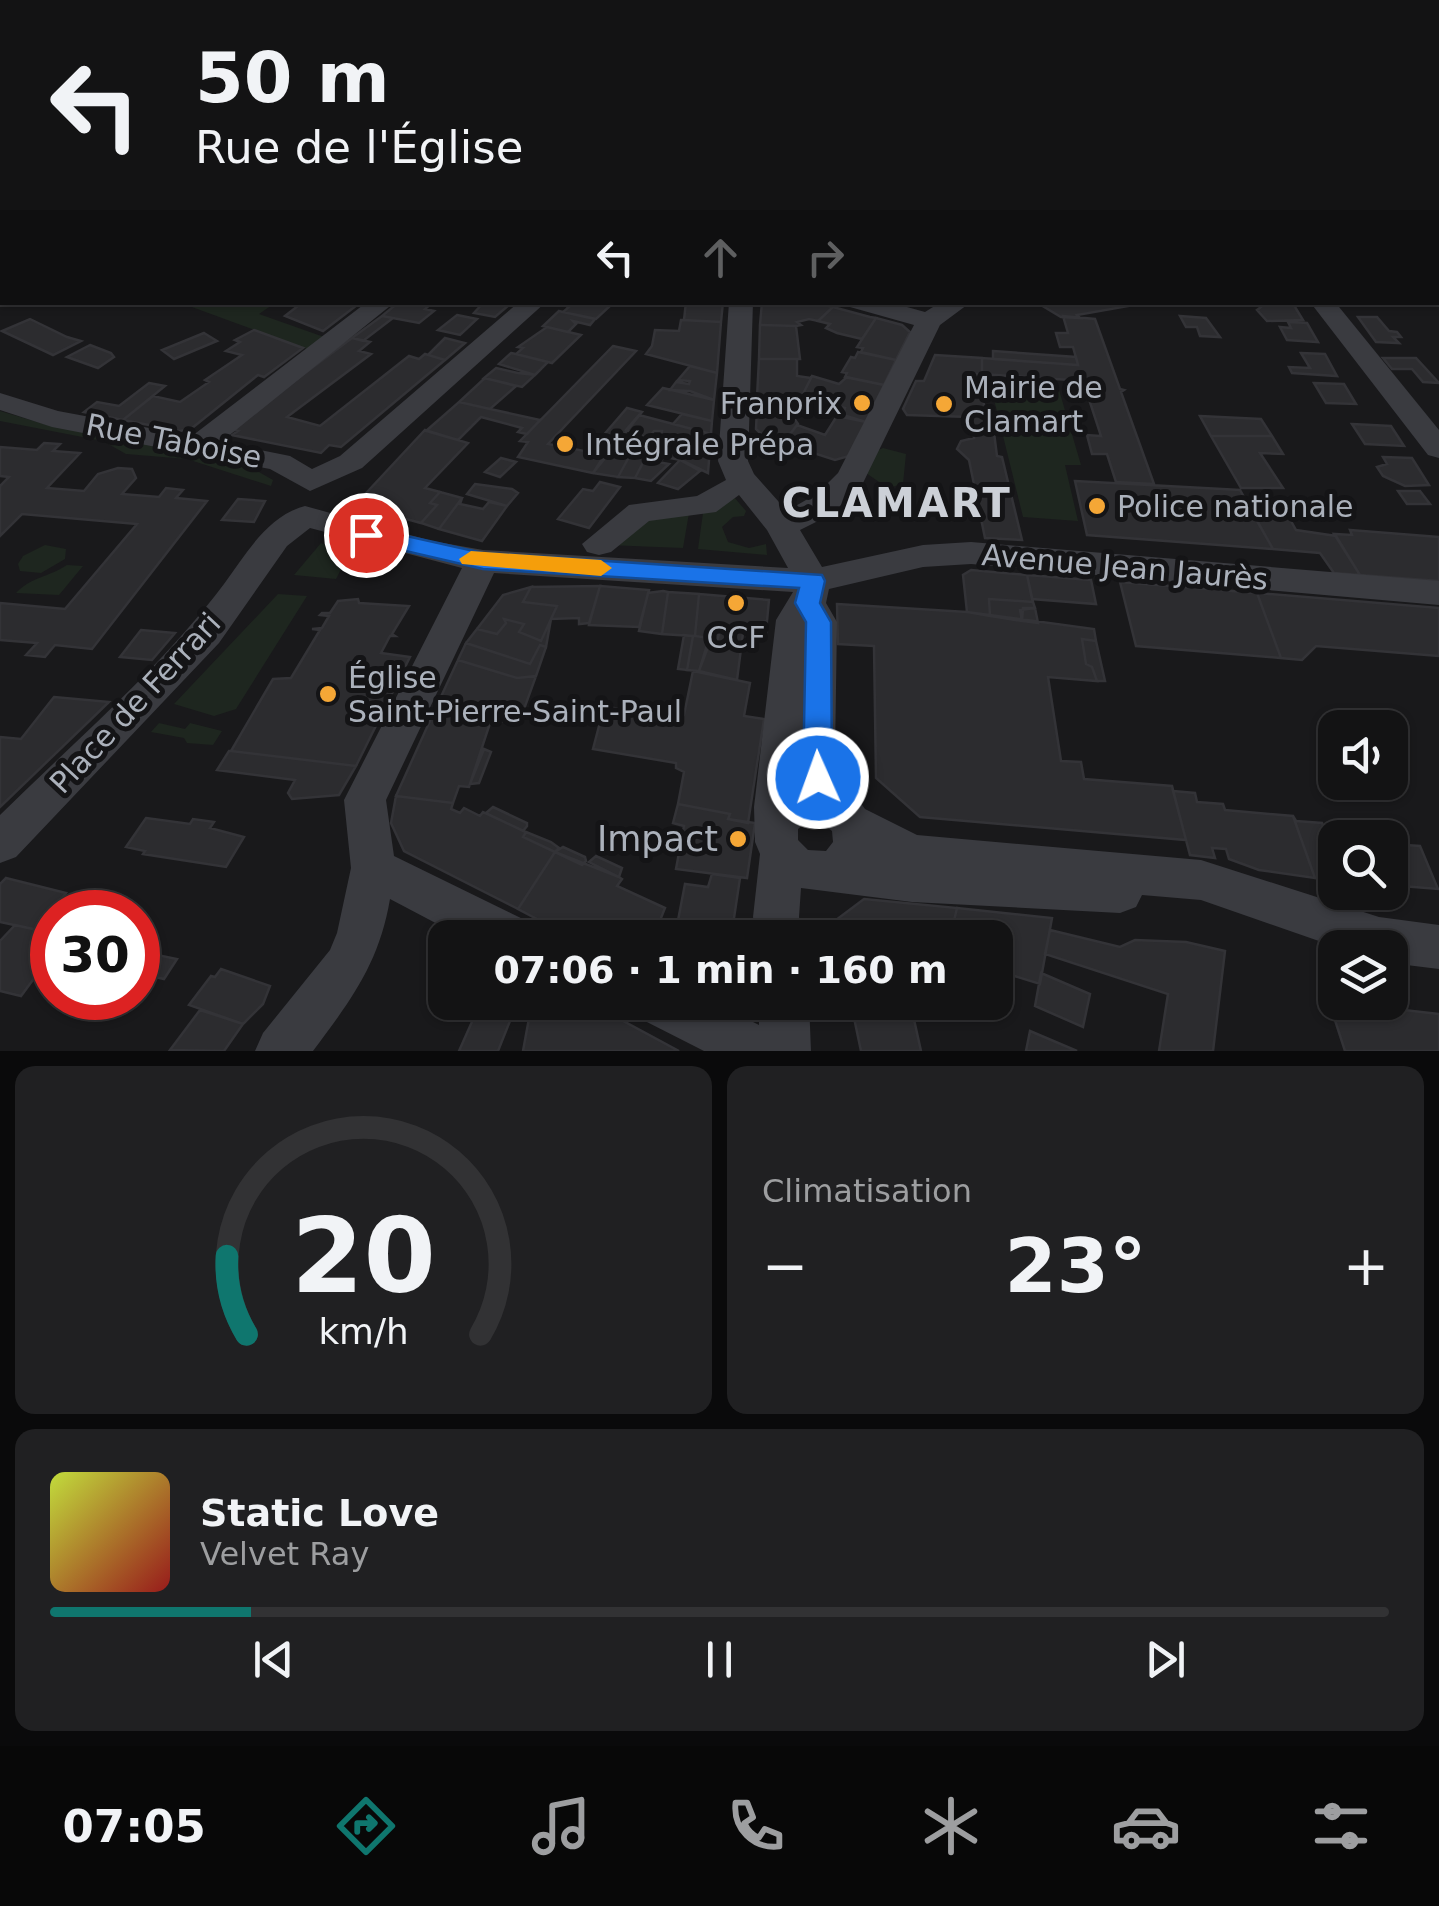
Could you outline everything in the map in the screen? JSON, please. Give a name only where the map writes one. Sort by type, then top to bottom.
[{"type":"street","points":[[198,444],[379,305]]},
{"type":"street","name":"Place de Ferrari","points":[[0,844],[206,634],[307,499],[531,305]]},
{"type":"street","points":[[741,305],[732,460],[740,477],[782,525],[810,592],[819,622],[815,754],[836,812],[858,837],[855,852],[846,864],[802,855]]},
{"type":"street","points":[[868,305],[928,324]]},
{"type":"street","points":[[782,525],[816,512],[836,497],[852,476],[928,324],[956,305]]},
{"type":"street","points":[[1324,305],[1439,448]]},
{"type":"street","name":"Rue Taboise","points":[[0,401],[52,418],[279,462],[307,499],[432,552],[483,561]]},
{"type":"street","points":[[599,544],[640,512],[705,505],[727,489]]},
{"type":"street","name":"Avenue Jean Jaurès","points":[[483,561],[810,592],[922,556],[971,553],[1439,594]]},
{"type":"street","points":[[281,1051],[347,966],[361,933],[373,868],[365,800],[406,710],[483,561]]},
{"type":"street","points":[[810,592],[794,620],[775,807],[802,855],[912,882],[1224,898],[1309,918]]},
{"type":"street","points":[[790,920],[806,884],[793,806],[836,812],[912,854],[1201,880],[1378,939],[1439,947]]},
{"type":"street","points":[[373,868],[476,920]]},
{"type":"street","points":[[695,1020],[758,1051]]},
{"type":"street","points":[[784,1020],[785,1051]]},
{"type":"shaded area","points":[[186,305],[272,305],[259,314],[324,337],[307,349]]},
{"type":"shaded area","points":[[989,379],[1057,383],[1081,465],[1065,465],[1078,521],[1023,517]]},
{"type":"shaded area","points":[[0,411],[44,424],[248,466],[273,480],[271,486],[187,459],[126,454],[103,441],[0,421]]},
{"type":"shaded area","points":[[883,448],[906,454],[903,484],[888,488],[866,473],[874,452]]},
{"type":"shaded area","points":[[733,496],[746,511],[744,516],[733,517],[722,527],[728,542],[749,548],[766,544],[767,555],[698,549],[703,513]]},
{"type":"shaded area","points":[[689,513],[683,548],[607,545],[635,520]]},
{"type":"shaded area","points":[[321,543],[349,554],[336,579],[294,575]]},
{"type":"shaded area","points":[[45,545],[66,549],[65,559],[41,573],[20,571],[18,564],[23,556]]},
{"type":"shaded area","points":[[67,565],[83,566],[59,595],[16,593],[28,584]]},
{"type":"shaded area","points":[[278,594],[307,596],[236,709],[214,716],[174,704]]},
{"type":"shaded area","points":[[159,723],[185,729],[190,723],[222,731],[213,745],[187,743],[184,738],[151,732]]},
{"type":"building","points":[[299,305],[357,305],[323,331],[285,316]]},
{"type":"building","points":[[395,305],[430,305],[425,309],[434,311],[419,323],[382,316]]},
{"type":"building","points":[[481,305],[509,305],[495,317],[474,313]]},
{"type":"building","points":[[564,305],[611,305],[596,319],[563,312],[569,307]]},
{"type":"building","points":[[686,305],[723,305],[721,322],[684,320]]},
{"type":"building","points":[[762,305],[833,307],[818,321],[809,319],[797,322],[801,325],[796,326],[760,325]]},
{"type":"building","points":[[1041,305],[1134,305],[1077,315],[1080,318],[1061,317]]},
{"type":"building","points":[[1294,305],[1303,320],[1267,321],[1257,310]]},
{"type":"building","points":[[833,307],[876,318],[862,339],[837,333],[826,328],[830,324],[818,321]]},
{"type":"building","points":[[559,311],[595,319],[590,325],[573,321],[576,324],[568,332],[543,326]]},
{"type":"building","points":[[457,315],[477,319],[460,335],[438,330]]},
{"type":"building","points":[[382,316],[393,318],[363,341],[352,338]]},
{"type":"building","points":[[1063,316],[1095,319],[1120,389],[1124,390],[1121,392],[1154,484],[1116,482],[1107,454],[1092,454],[1087,435],[1101,436],[1088,396],[1075,395],[1070,380],[982,374],[982,358],[1078,365],[1073,347],[1060,347],[1056,333],[1068,333]]},
{"type":"building","points":[[1180,316],[1206,318],[1220,337],[1200,336],[1197,327],[1186,327]]},
{"type":"building","points":[[1358,317],[1377,317],[1389,331],[1397,332],[1401,337],[1393,337],[1399,343],[1376,342]]},
{"type":"building","points":[[876,318],[902,325],[910,332],[896,360],[861,352],[863,348],[857,347]]},
{"type":"building","points":[[30,319],[81,341],[53,355],[2,331]]},
{"type":"building","points":[[681,320],[721,322],[717,373],[646,354],[655,330],[679,331]]},
{"type":"building","points":[[1288,322],[1307,323],[1318,342],[1287,340],[1280,327],[1291,328]]},
{"type":"building","points":[[760,325],[796,326],[800,359],[759,359]]},
{"type":"building","points":[[547,327],[581,335],[552,363],[516,354],[523,348],[518,347]]},
{"type":"building","points":[[254,330],[303,348],[264,377],[258,375],[192,428],[180,431],[123,420],[153,396],[180,402],[242,355],[226,351],[240,342],[235,340]]},
{"type":"building","points":[[204,333],[217,341],[174,359],[162,350]]},
{"type":"building","points":[[352,338],[370,342],[359,351],[371,354],[287,417],[320,426],[409,356],[419,359],[425,354],[445,360],[341,447],[329,445],[321,453],[232,435],[238,431],[230,429]]},
{"type":"building","points":[[445,338],[465,343],[445,360],[428,355]]},
{"type":"building","points":[[90,345],[114,357],[98,368],[67,357]]},
{"type":"building","points":[[613,346],[636,351],[548,444],[589,452],[627,408],[642,412],[593,473],[518,457],[528,442],[520,441]]},
{"type":"building","points":[[993,351],[1076,357],[1078,365],[993,359]]},
{"type":"building","points":[[858,352],[896,360],[884,385],[845,377],[847,373],[842,372]]},
{"type":"building","points":[[511,353],[548,362],[535,375],[499,364]]},
{"type":"building","points":[[1301,353],[1325,354],[1337,376],[1292,373],[1289,367],[1310,368]]},
{"type":"building","points":[[935,355],[982,358],[982,374],[976,374],[987,416],[992,417],[997,456],[1002,457],[1022,540],[985,538],[969,460],[957,449],[961,441],[974,438],[970,417],[907,415],[903,409],[916,381],[924,381]]},
{"type":"building","points":[[1383,358],[1416,358],[1439,383],[1423,382],[1412,369],[1392,369]]},
{"type":"building","points":[[759,359],[797,359],[797,376],[811,378],[801,398],[757,397]]},
{"type":"building","points":[[690,366],[717,373],[714,400],[690,391],[670,390],[676,382],[689,384],[690,381],[678,380]]},
{"type":"building","points":[[496,368],[535,375],[522,387],[484,378]]},
{"type":"building","points":[[812,376],[839,384],[847,377],[884,385],[866,422],[843,415],[845,408],[801,398]]},
{"type":"building","points":[[485,378],[516,386],[490,409],[459,402]]},
{"type":"building","points":[[149,383],[165,386],[123,420],[84,412],[97,402],[119,406]]},
{"type":"building","points":[[1314,383],[1344,384],[1356,404],[1326,403]]},
{"type":"building","points":[[663,388],[714,400],[712,421],[647,405]]},
{"type":"building","points":[[757,397],[773,398],[774,409],[780,398],[801,398],[791,417],[757,409]]},
{"type":"building","points":[[459,402],[540,420],[527,434],[518,432],[522,428],[481,417],[458,440],[426,431]]},
{"type":"building","points":[[757,409],[794,418],[798,424],[783,443],[763,436],[756,429]]},
{"type":"building","points":[[682,414],[712,421],[711,434],[673,424]]},
{"type":"building","points":[[639,415],[711,434],[708,473],[681,460],[659,456],[662,431],[654,431],[648,438],[626,430]]},
{"type":"building","points":[[837,416],[866,422],[849,456],[835,460],[783,443],[797,425],[825,435]]},
{"type":"building","points":[[1200,416],[1261,419],[1272,436],[1211,436]]},
{"type":"building","points":[[1352,424],[1391,426],[1404,446],[1365,444]]},
{"type":"building","points":[[425,430],[468,443],[425,488],[440,492],[430,503],[437,505],[421,523],[355,505]]},
{"type":"building","points":[[1211,436],[1272,436],[1283,454],[1260,453],[1283,488],[1241,488]]},
{"type":"building","points":[[44,443],[60,444],[53,451],[80,453],[47,488],[84,491],[98,474],[118,468],[132,469],[136,478],[122,494],[159,497],[166,488],[183,490],[176,498],[207,501],[92,649],[55,645],[45,657],[26,655],[37,643],[0,640],[0,603],[65,609],[137,524],[22,514],[0,536],[0,486],[9,477],[0,476],[0,447],[37,450]]},
{"type":"building","points":[[640,452],[648,453],[635,478],[618,477],[629,457],[637,458]]},
{"type":"building","points":[[648,453],[666,457],[658,462],[669,464],[651,481],[635,478]]},
{"type":"building","points":[[605,454],[629,457],[618,477],[593,473]]},
{"type":"building","points":[[1383,457],[1412,458],[1429,485],[1405,486],[1383,476],[1377,467],[1387,464]]},
{"type":"building","points":[[501,458],[516,462],[500,477],[485,472]]},
{"type":"building","points":[[680,460],[700,471],[678,489],[658,483]]},
{"type":"building","points":[[1075,481],[1240,490],[1273,549],[1087,535]]},
{"type":"building","points":[[600,482],[620,487],[589,528],[558,519],[583,489],[593,491]]},
{"type":"building","points":[[475,484],[518,493],[507,506],[467,494]]},
{"type":"building","points":[[1398,491],[1420,491],[1430,504],[1407,504]]},
{"type":"building","points":[[440,492],[462,498],[439,529],[421,523],[437,505],[430,503]]},
{"type":"building","points":[[462,498],[460,504],[483,509],[489,502],[507,506],[482,541],[439,529]]},
{"type":"building","points":[[238,499],[265,501],[254,522],[222,520]]},
{"type":"building","points":[[1253,514],[1287,514],[1296,530],[1336,536],[1360,575],[1334,573],[1320,553],[1273,549]]},
{"type":"building","points":[[1350,530],[1439,537],[1439,581],[1360,575],[1334,534],[1352,535]]},
{"type":"building","points":[[971,570],[1027,575],[1033,602],[989,599],[990,616],[967,612],[963,575]]},
{"type":"building","points":[[1027,575],[1091,580],[1096,604],[1032,599]]},
{"type":"building","points":[[1120,582],[1257,593],[1281,658],[1136,646]]},
{"type":"building","points":[[600,586],[649,590],[639,627],[589,625]]},
{"type":"building","points":[[600,586],[589,623],[579,624],[579,618],[551,619],[557,606],[523,602],[531,587]]},
{"type":"building","points":[[531,587],[523,602],[557,606],[541,641],[519,632],[524,624],[504,619],[506,623],[497,634],[477,629],[503,595]]},
{"type":"building","points":[[668,592],[662,634],[639,631],[648,593]]},
{"type":"building","points":[[668,592],[699,594],[695,636],[709,638],[699,671],[687,670],[693,636],[662,634]]},
{"type":"building","points":[[1257,593],[1439,608],[1439,656],[1316,646],[1302,660],[1281,658]]},
{"type":"building","points":[[699,594],[769,600],[767,621],[721,627],[715,648],[707,647],[709,638],[695,636]]},
{"type":"building","name":"Église Saint-Pierre-Saint-Paul","points":[[358,599],[359,603],[409,606],[392,634],[395,636],[390,636],[381,653],[410,657],[356,766],[231,751],[273,679],[291,678],[320,630],[312,629],[322,628],[329,616],[320,615],[330,613],[338,601]]},
{"type":"building","points":[[989,599],[1033,602],[1035,608],[1020,610],[1022,621],[990,616]]},
{"type":"building","points":[[837,604],[967,612],[1094,629],[1096,641],[1082,639],[1086,664],[1092,667],[1097,681],[1048,677],[1061,761],[1081,762],[1084,779],[1172,786],[1186,840],[920,817],[876,778],[874,646],[838,644]]},
{"type":"building","points":[[1023,608],[1035,608],[1038,623],[1022,621]]},
{"type":"building","points":[[504,619],[524,624],[519,632],[541,641],[551,619],[546,647],[540,645],[530,664],[466,643],[477,629],[497,634],[506,623]]},
{"type":"building","points":[[767,621],[766,635],[743,633],[737,680],[699,671],[708,647],[715,648],[721,627]]},
{"type":"building","points":[[141,630],[175,633],[152,660],[120,657]]},
{"type":"building","points":[[684,635],[693,636],[687,670],[678,669]]},
{"type":"building","points":[[1082,639],[1096,641],[1105,681],[1097,681],[1092,667],[1086,664]]},
{"type":"building","points":[[466,643],[530,664],[540,645],[546,647],[536,676],[517,678],[458,660]]},
{"type":"building","points":[[458,660],[517,678],[536,676],[519,723],[433,714]]},
{"type":"building","points":[[693,671],[750,683],[744,716],[764,719],[748,823],[728,819],[730,814],[678,804],[684,772],[676,768],[676,763],[593,749],[604,707],[684,715]]},
{"type":"building","points":[[54,697],[109,702],[0,807],[0,737],[21,739]]},
{"type":"building","points":[[433,714],[491,720],[469,787],[459,786],[453,803],[396,796]]},
{"type":"building","points":[[484,749],[491,752],[479,783],[470,784]]},
{"type":"building","points":[[229,751],[356,766],[339,795],[292,799],[288,793],[295,780],[217,770]]},
{"type":"building","points":[[1173,791],[1195,793],[1197,802],[1223,804],[1225,810],[1293,816],[1315,878],[1259,870],[1229,859],[1226,849],[1212,848],[1215,858],[1190,855]]},
{"type":"building","points":[[396,796],[453,803],[451,809],[460,813],[464,808],[480,816],[483,812],[526,832],[523,837],[555,852],[518,909],[404,851],[391,823]]},
{"type":"building","points":[[678,804],[755,823],[747,878],[676,869],[684,826],[673,823]]},
{"type":"building","points":[[493,807],[527,826],[523,831],[486,813]]},
{"type":"building","points":[[1293,816],[1296,821],[1318,823],[1318,878]]},
{"type":"building","points":[[146,818],[190,824],[193,819],[214,822],[210,828],[244,837],[226,867],[143,854],[145,851],[126,847]]},
{"type":"building","points":[[526,832],[559,848],[555,852],[523,837]]},
{"type":"building","points":[[1408,845],[1420,846],[1438,889],[1408,886]]},
{"type":"building","points":[[563,847],[586,861],[582,865],[555,852]]},
{"type":"building","points":[[555,852],[619,877],[622,879],[617,886],[665,908],[660,920],[539,920],[518,909]]},
{"type":"building","points":[[596,856],[622,868],[619,877],[589,862]]},
{"type":"building","points":[[712,874],[740,878],[734,920],[678,920],[685,884],[708,887]]},
{"type":"building","points":[[6,878],[54,890],[30,890],[30,928],[0,922],[0,884]]},
{"type":"building","points":[[864,899],[957,908],[954,920],[836,920]]},
{"type":"building","points":[[957,908],[1052,918],[1040,984],[1013,976],[1013,920],[954,920]]},
{"type":"building","points":[[15,925],[30,928],[30,984],[21,996],[0,991],[0,941]]},
{"type":"building","points":[[1050,930],[1120,947],[1135,940],[1186,942],[1225,951],[1213,1051],[1159,1051],[1168,994],[1045,954]]},
{"type":"building","points":[[160,956],[177,959],[164,979],[160,978]]},
{"type":"building","points":[[221,969],[270,986],[263,1004],[243,1024],[189,1005]]},
{"type":"building","points":[[1041,973],[1090,994],[1083,1027],[1035,1006]]},
{"type":"building","points":[[200,1010],[243,1024],[224,1051],[170,1050]]},
{"type":"building","points":[[1408,1010],[1439,1014],[1439,1051],[1345,1051],[1335,1020],[1408,1020]]},
{"type":"building","points":[[473,1020],[510,1020],[498,1051],[459,1051]]},
{"type":"building","points":[[529,1020],[621,1020],[679,1051],[523,1051]]},
{"type":"building","points":[[854,1020],[914,1020],[921,1051],[861,1051]]},
{"type":"building","points":[[1030,1031],[1077,1051],[1026,1051]]},
{"type":"slow traffic","points":[[471,559],[601,568]]},
{"type":"place","name":"Franprix","points":[[862,403]]},
{"type":"place","name":"Mairie de Clamart","points":[[944,404]]},
{"type":"place","name":"Intégrale Prépa","points":[[565,444]]},
{"type":"place","name":"Police nationale","points":[[1097,506]]},
{"type":"place","name":"CCF","points":[[736,603]]},
{"type":"place","name":"Église Saint-Pierre-Saint-Paul","points":[[328,694]]},
{"type":"place","name":"Impact","points":[[738,839]]},
{"type":"district","name":"CLAMART","points":[[897,503]]},
{"type":"route","points":[[366,535],[483,561],[813,581],[808,603],[819,622],[815,754],[818,778]]}]
